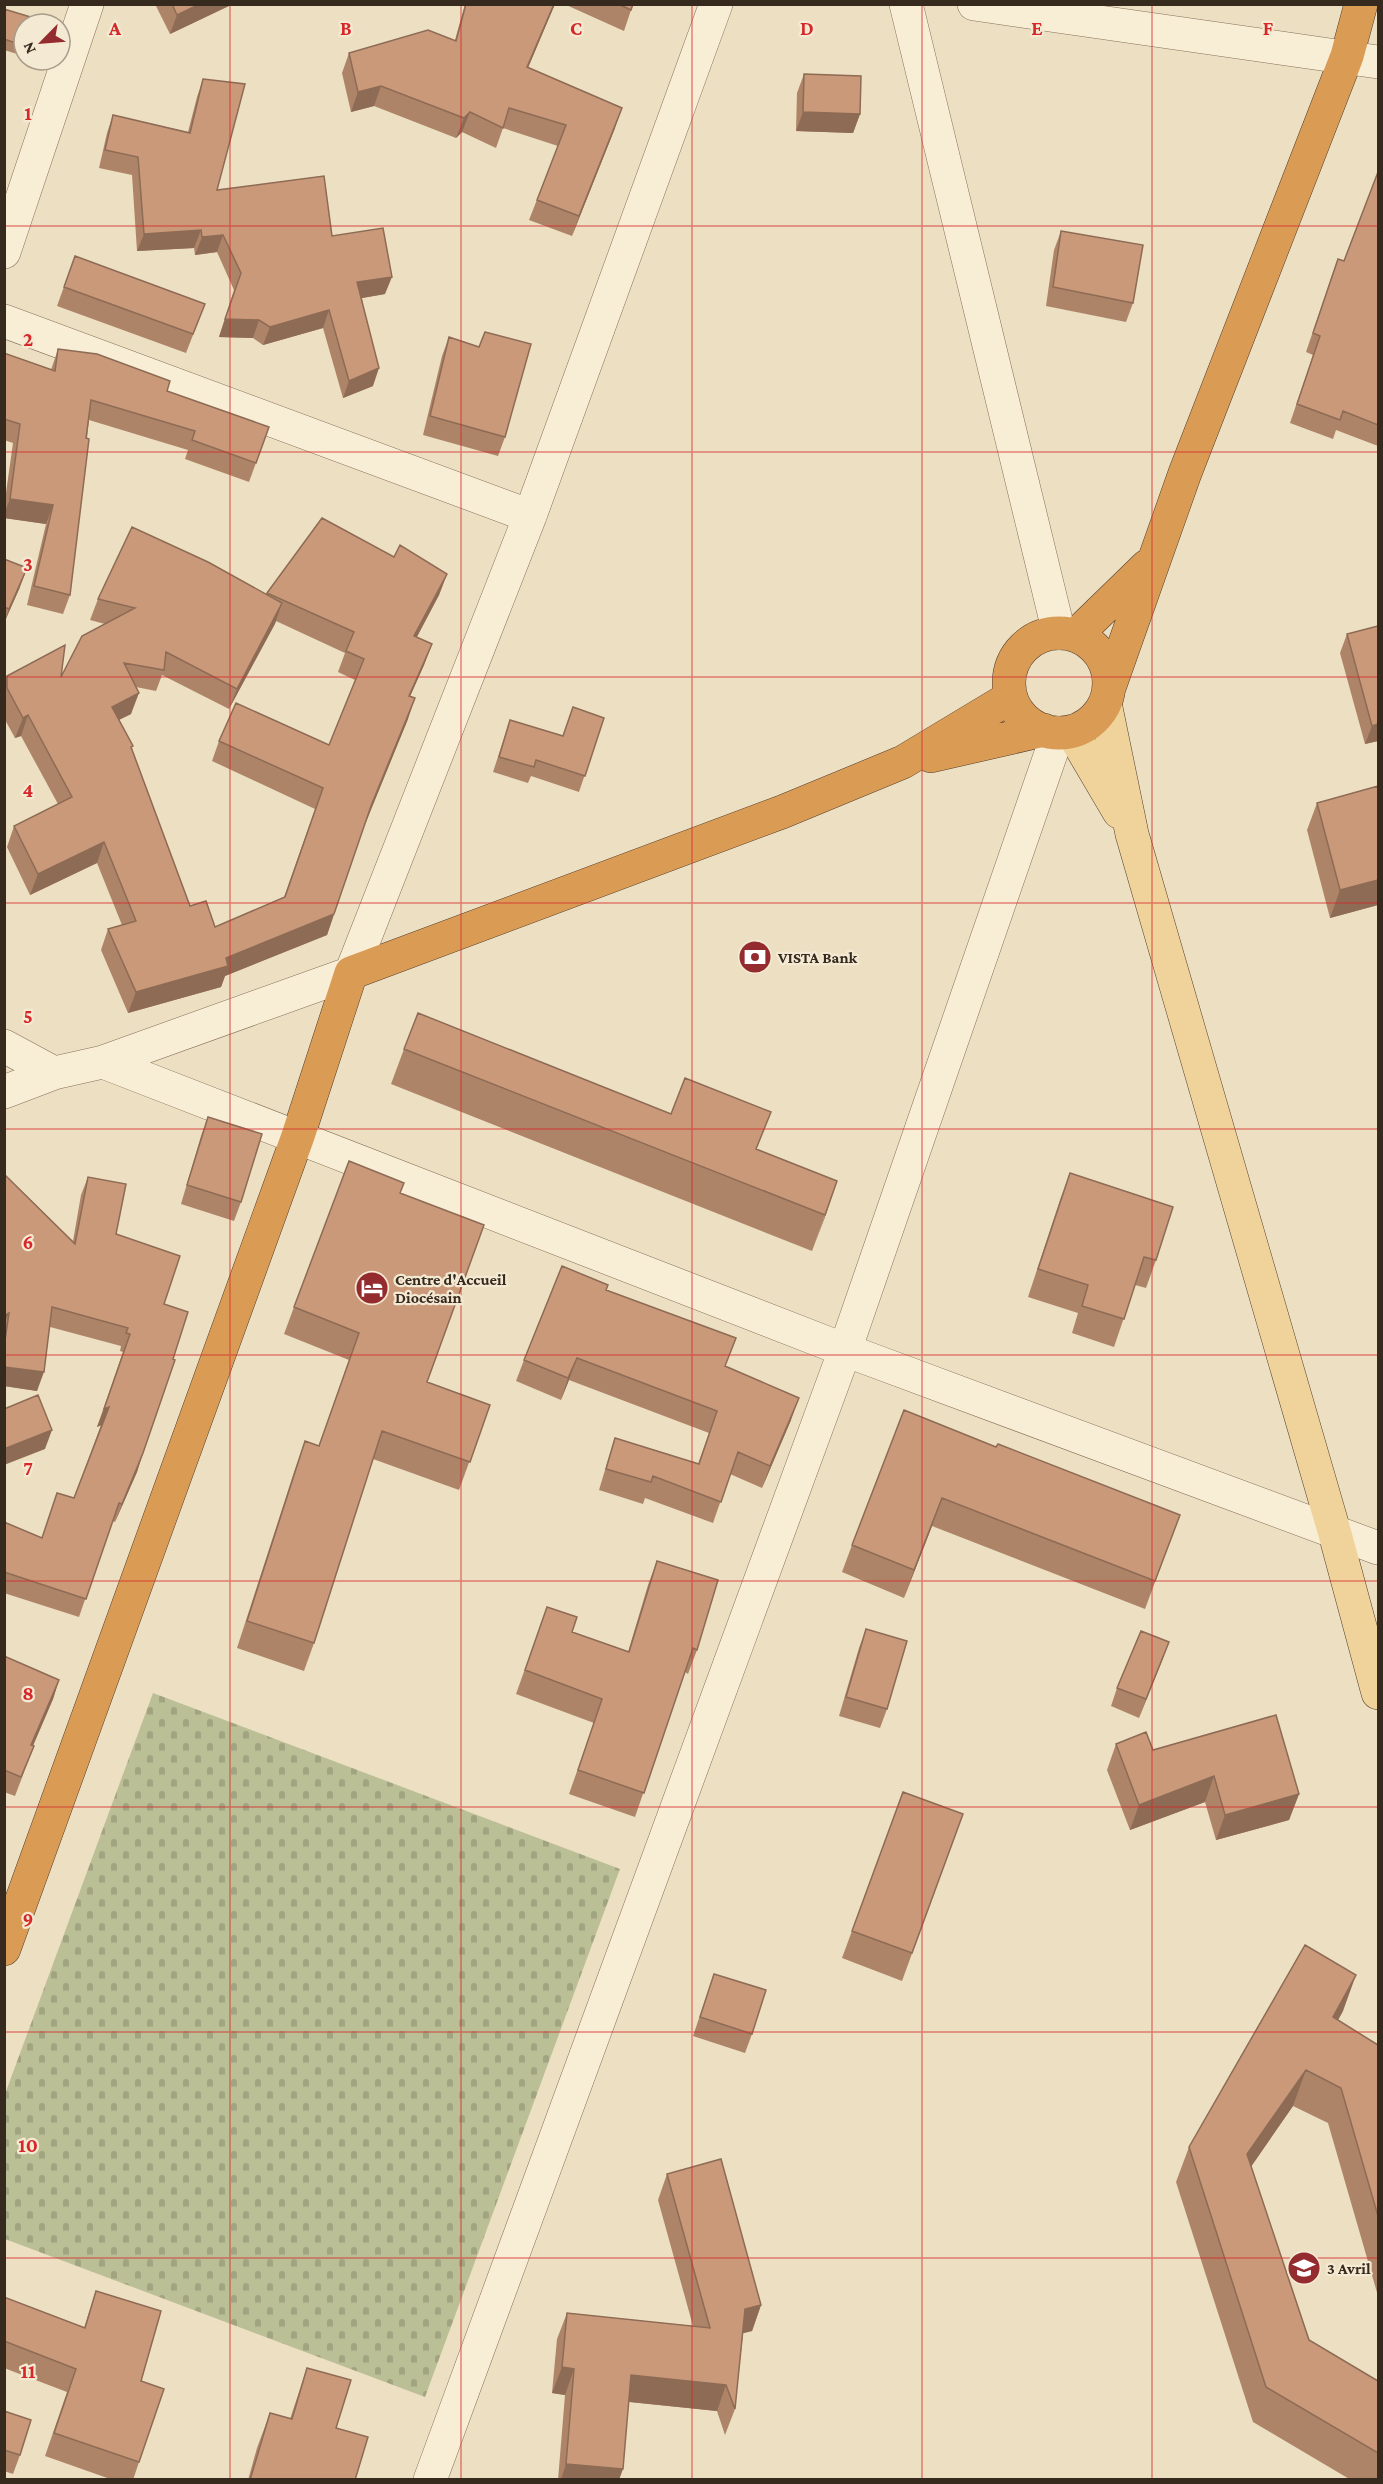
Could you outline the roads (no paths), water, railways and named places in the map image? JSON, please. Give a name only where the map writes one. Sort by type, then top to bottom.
[{"type":"highway","points":[[903,762],[1058,732],[1097,716],[1107,695],[1152,561],[1363,59],[1361,4]]},
{"type":"highway","points":[[1067,634],[1152,561]]},
{"type":"highway","points":[[1058,732],[1030,723],[1018,711],[1011,697],[1011,668],[1018,654],[1029,642],[1043,635],[1067,634],[1090,644],[1101,656],[1108,671],[1107,695]]},
{"type":"highway","points":[[4,1949],[298,1136],[351,973],[782,812],[903,762],[1011,697]]},
{"type":"main road","points":[[1107,695],[1132,834],[1335,1534],[1378,1693]]},
{"type":"main road","points":[[1058,732],[1132,834]]},
{"type":"street","points":[[4,252],[87,4]]},
{"type":"street","points":[[4,1092],[54,1073],[103,1062],[351,973],[530,516],[716,4]]},
{"type":"street","points":[[906,4],[1067,634]]},
{"type":"street","points":[[974,4],[1363,59]]},
{"type":"street","points":[[4,321],[530,516]]},
{"type":"street","points":[[430,2480],[845,1350],[1058,732]]},
{"type":"street","points":[[4,1046],[54,1073]]},
{"type":"street","points":[[103,1062],[845,1350],[1335,1534],[1378,1548]]},
{"type":"place","name":"VISTA Bank","points":[[755,957]]},
{"type":"place","name":"Centre d'Accueil Diocésain","points":[[372,1288]]},
{"type":"place","name":"3 Avril","points":[[1304,2268]]}]
